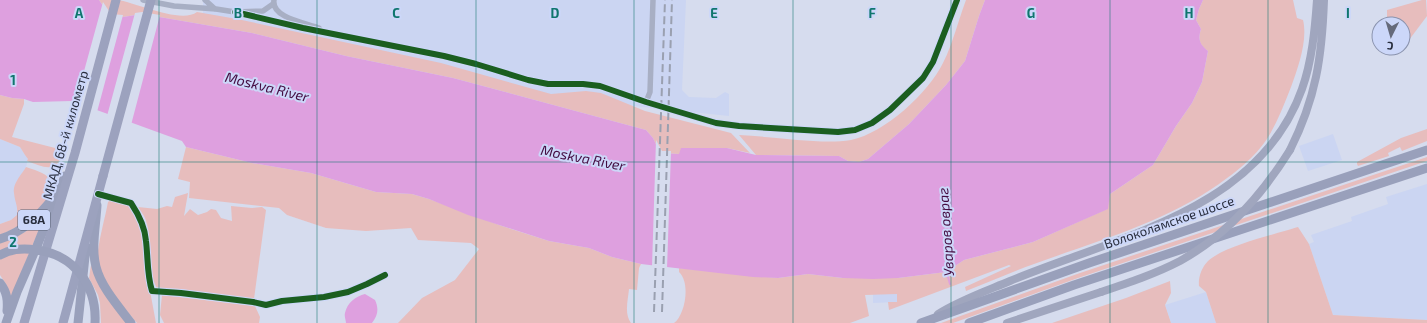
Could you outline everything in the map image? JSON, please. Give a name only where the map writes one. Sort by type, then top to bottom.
[{"type":"highway","name":"МКАД, 68-й километр","points":[[24,323],[75,153],[116,0]]},
{"type":"highway","points":[[63,323],[151,0]]},
{"type":"main road","points":[[924,322],[966,300],[1029,273],[1116,242],[1170,220],[1226,187],[1242,174],[1264,154],[1276,139],[1296,105],[1303,88],[1308,67],[1317,0]]},
{"type":"main road","points":[[1007,323],[1133,281],[1180,261],[1204,245],[1239,217],[1256,198],[1280,166],[1307,113],[1317,76],[1321,48],[1324,0]]},
{"type":"main road","name":"Волоколамское шоссе","points":[[924,322],[1089,263],[1427,150]]},
{"type":"main road","name":"68A","points":[[0,240],[14,234],[28,225],[45,208],[59,189],[75,153]]},
{"type":"main road","points":[[969,323],[1081,283],[1427,168]]},
{"type":"main road","points":[[6,323],[59,189]]},
{"type":"main road","points":[[98,194],[94,243],[96,267],[99,277],[131,323]]},
{"type":"main road","points":[[78,323],[88,234]]},
{"type":"main road","points":[[0,255],[18,249],[41,250],[60,257],[71,264],[81,274],[92,293],[95,323]]},
{"type":"main road","points":[[0,282],[6,292],[8,300],[6,323]]},
{"type":"street","points":[[143,0],[174,6],[235,12],[324,32],[444,56],[528,80],[548,84],[584,84],[600,86],[646,102],[716,123],[824,132],[855,130],[872,123],[890,110],[923,78],[933,62],[957,0]]},
{"type":"street","points":[[205,0],[216,9]]},
{"type":"street","points":[[646,102],[650,92],[653,0]]},
{"type":"street","points":[[235,12],[263,11],[274,2],[277,11],[281,14],[318,28],[324,32]]},
{"type":"street","points":[[98,194],[131,203],[137,212],[146,240],[149,282],[152,291],[203,295],[252,302],[266,306],[282,301],[324,297],[348,292],[385,276]]},
{"type":"shaded area","points":[[99,0],[118,0],[159,12],[181,16],[190,15],[197,12],[237,19],[441,63],[551,94],[586,91],[601,93],[645,111],[731,133],[750,153],[727,148],[679,154],[660,153],[653,138],[646,130],[453,78],[346,56],[252,33],[142,14],[123,17],[110,16]]},
{"type":"shaded area","points":[[203,0],[686,0],[682,90],[689,97],[716,98],[725,92],[729,94],[729,116],[548,97],[203,17]]},
{"type":"shaded area","points":[[966,0],[985,0],[965,61],[946,85],[909,124],[868,159],[859,162],[848,161],[839,156],[756,155],[739,135],[824,142],[851,140],[864,136],[878,129],[916,99],[936,75],[950,48]]},
{"type":"shaded area","points":[[1203,0],[1293,0],[1297,18],[1303,20],[1304,36],[1302,54],[1294,79],[1280,114],[1267,139],[1251,158],[1219,184],[1198,198],[1175,210],[1129,230],[1025,267],[966,291],[965,287],[1011,266],[1009,265],[889,310],[888,302],[897,302],[897,294],[865,295],[869,316],[850,323],[674,323],[678,319],[684,306],[686,291],[685,283],[679,272],[679,268],[778,278],[808,274],[843,278],[898,278],[946,272],[964,260],[1033,242],[1107,209],[1110,194],[1153,165],[1176,126],[1192,103],[1202,82],[1208,51],[1200,42],[1201,29],[1196,20]]},
{"type":"shaded area","points":[[1426,0],[1427,16],[1411,37],[1411,16],[1387,16],[1387,10]]},
{"type":"shaded area","points":[[0,95],[24,99],[24,104],[12,137],[63,150],[58,163],[54,166],[45,167],[27,161],[28,159],[20,147],[0,139]]},
{"type":"shaded area","points":[[1427,129],[1427,141],[1402,151],[1400,147],[1388,153],[1389,156],[1358,166],[1357,162],[1401,138]]},
{"type":"shaded area","points":[[1333,134],[1342,160],[1308,171],[1299,146]]},
{"type":"shaded area","points":[[0,139],[20,147],[28,159],[26,167],[14,188],[18,207],[17,216],[0,224]]},
{"type":"shaded area","points":[[186,147],[252,163],[311,173],[376,192],[412,194],[549,241],[589,248],[612,257],[641,264],[639,268],[637,290],[629,289],[627,311],[631,323],[398,323],[422,298],[455,280],[479,249],[471,243],[418,240],[411,228],[366,231],[326,228],[287,215],[279,208],[189,198],[190,182],[178,179]]},
{"type":"shaded area","points":[[1427,157],[1427,161],[1078,278],[953,323],[941,323],[1077,274]]},
{"type":"shaded area","points":[[26,167],[42,173],[54,183],[51,192],[47,201],[34,215],[17,227],[0,235],[0,224],[11,220],[17,215],[14,186]]},
{"type":"shaded area","points":[[1427,184],[1427,320],[1333,315],[1309,244],[1314,242],[1311,235],[1352,221],[1351,217],[1388,204],[1386,197]]},
{"type":"shaded area","points":[[188,193],[184,216],[190,209],[198,215],[211,209],[216,210],[221,218],[232,221],[231,206],[252,208],[262,207],[266,210],[254,299],[180,289],[157,288],[152,273],[148,229],[145,217],[138,207],[157,209],[167,206],[172,207],[175,197]]},
{"type":"shaded area","points":[[111,200],[130,206],[141,229],[156,323],[137,323],[110,290],[101,271],[98,261],[98,251],[108,202]]},
{"type":"shaded area","points":[[44,218],[11,297],[6,284],[0,275],[0,243],[24,233]]},
{"type":"shaded area","points":[[1298,227],[1309,244],[1333,315],[1427,320],[1427,323],[1216,323],[1206,292],[1199,286],[1202,269],[1206,263],[1226,250],[1238,245]]},
{"type":"shaded area","points":[[91,265],[126,323],[101,323],[98,295],[89,278]]},
{"type":"shaded area","points":[[1170,281],[1171,293],[1165,305],[1171,323],[1052,323],[1126,298]]},
{"type":"shaded area","points":[[1206,292],[1216,323],[1171,323],[1165,305]]},
{"type":"shaded area","points":[[897,293],[897,302],[873,303],[873,294]]},
{"type":"shaded area","points":[[162,295],[255,306],[260,317],[259,323],[164,323],[160,315]]},
{"type":"water","name":"Moskva River","points":[[0,0],[99,0],[110,16],[123,17],[142,14],[252,33],[346,56],[453,78],[646,130],[653,138],[660,153],[679,154],[681,148],[727,148],[756,155],[839,156],[848,161],[859,162],[868,159],[909,124],[946,85],[965,61],[985,0],[1203,0],[1196,20],[1201,29],[1200,41],[1208,51],[1202,82],[1192,103],[1176,126],[1153,165],[1110,194],[1108,209],[1033,242],[964,260],[946,272],[898,278],[873,279],[843,278],[808,274],[778,278],[753,277],[641,264],[612,257],[589,248],[549,241],[468,215],[429,199],[412,194],[376,192],[311,173],[252,163],[186,147],[182,141],[72,101],[33,102],[0,95]]},
{"type":"water","points":[[365,294],[375,300],[377,315],[374,320],[372,323],[346,323],[346,309],[355,298]]},
{"type":"pier","points":[[103,2],[111,14],[123,15],[97,112],[75,104]]},
{"type":"pier","points":[[142,12],[160,15],[131,125],[107,116],[135,13]]},
{"type":"pier","points":[[656,140],[662,151],[671,151],[667,269],[652,267]]},
{"type":"waterway","name":"Уваров овраг","points":[[946,270],[950,284]]},
{"type":"railway","points":[[654,312],[665,0]]},
{"type":"railway","points":[[662,312],[672,0]]},
{"type":"cycle path","points":[[235,12],[303,28],[444,56],[528,80],[548,84],[583,84],[600,86],[646,102],[716,123],[739,126],[838,132],[855,130],[872,123],[890,110],[923,78],[933,62],[957,0]]},
{"type":"cycle path","points":[[98,194],[131,203],[137,212],[143,226],[145,236],[148,273],[152,291],[181,293],[266,305],[282,301],[324,297],[348,292],[385,275]]}]
